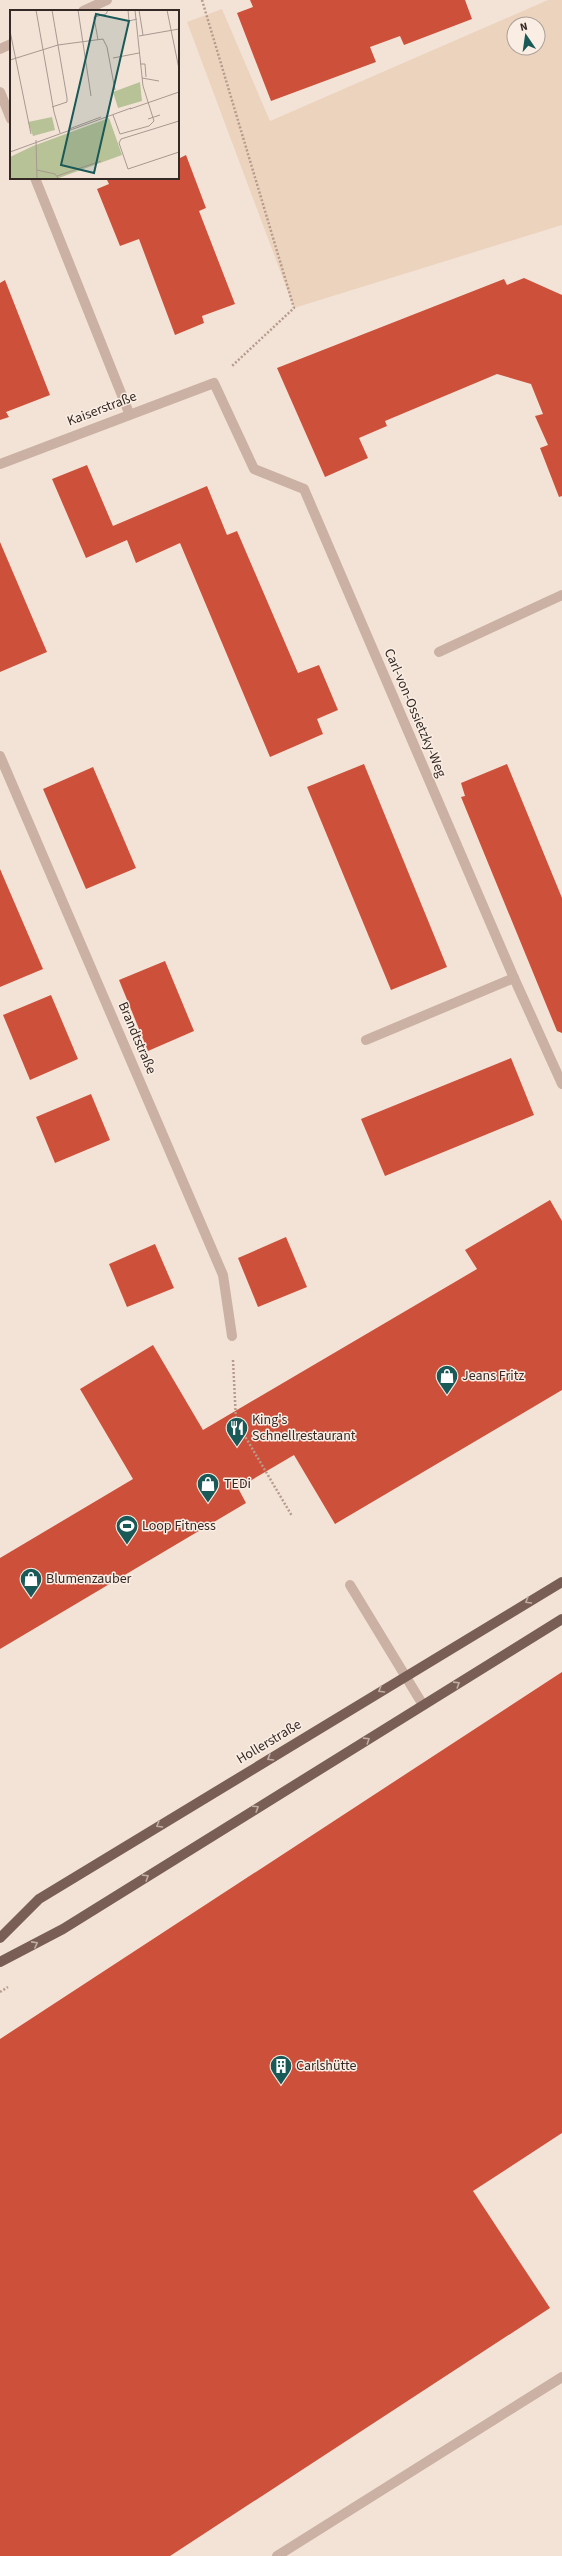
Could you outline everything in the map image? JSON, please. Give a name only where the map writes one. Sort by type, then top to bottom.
[{"type":"main road","name":"Hollerstraße","points":[[0,1938],[39,1899],[405,1675],[562,1582]]},
{"type":"main road","points":[[0,1962],[63,1929],[562,1619]]},
{"type":"street","points":[[85,10],[107,0]]},
{"type":"street","points":[[0,49],[10,44]]},
{"type":"street","points":[[0,92],[10,117]]},
{"type":"street","points":[[35,179],[129,413]]},
{"type":"street","name":"Kaiserstraße","points":[[0,464],[129,413],[214,383]]},
{"type":"street","name":"Carl-von-Ossietzky-Weg","points":[[214,383],[254,469],[304,489],[514,978],[562,1084]]},
{"type":"street","points":[[439,652],[562,595]]},
{"type":"street","name":"Brandtstraße","points":[[0,756],[223,1275],[232,1336]]},
{"type":"street","points":[[366,1040],[514,978]]},
{"type":"street","points":[[350,1584],[423,1705]]},
{"type":"street","points":[[277,2556],[562,2377]]},
{"type":"path","points":[[202,0],[294,308],[214,383]]},
{"type":"path","points":[[232,1336],[236,1422],[292,1516]]},
{"type":"shaded area","points":[[548,0],[562,0],[562,225],[294,308],[187,22],[222,9],[270,121],[506,18],[506,56],[546,56],[546,16],[511,16]]},
{"type":"building","points":[[250,0],[465,0],[472,19],[404,45],[400,36],[370,47],[376,62],[271,101],[237,13],[253,7]]},
{"type":"building","points":[[186,155],[206,208],[199,211],[235,304],[202,316],[204,323],[175,335],[139,239],[120,246],[97,189],[109,184],[106,179],[179,179],[179,158]]},
{"type":"building","points":[[524,278],[562,295],[562,496],[559,497],[540,448],[548,445],[535,416],[543,414],[531,384],[497,374],[385,421],[387,426],[359,438],[368,458],[325,477],[277,368],[504,279],[507,285]]},
{"type":"building","points":[[5,280],[50,395],[6,412],[9,417],[0,420],[0,283]]},
{"type":"building","points":[[87,465],[113,526],[207,486],[227,535],[237,531],[298,673],[319,665],[338,710],[317,719],[323,734],[270,757],[180,543],[136,563],[127,540],[86,558],[52,479]]},
{"type":"building","points":[[0,542],[47,652],[0,672]]},
{"type":"building","points":[[364,764],[447,967],[391,990],[307,787]]},
{"type":"building","points":[[507,764],[562,898],[562,1033],[557,1031],[461,797],[465,796],[461,783]]},
{"type":"building","points":[[93,767],[136,868],[86,889],[43,789]]},
{"type":"building","points":[[0,869],[43,969],[0,987]]},
{"type":"building","points":[[165,961],[194,1031],[148,1051],[119,980]]},
{"type":"building","points":[[51,995],[78,1059],[30,1080],[3,1015]]},
{"type":"building","points":[[511,1058],[534,1115],[385,1176],[361,1119]]},
{"type":"building","points":[[91,1094],[110,1140],[55,1163],[36,1117]]},
{"type":"building","points":[[550,1200],[562,1221],[562,1390],[335,1524],[294,1455],[238,1488],[246,1503],[0,1649],[0,1558],[133,1479],[80,1389],[153,1345],[203,1430],[477,1269],[465,1250]]},
{"type":"building","points":[[286,1237],[307,1287],[258,1307],[238,1258]]},
{"type":"building","points":[[155,1244],[174,1288],[127,1307],[109,1264]]},
{"type":"building","name":"Carlshütte","points":[[562,1672],[562,2133],[473,2191],[550,2308],[170,2556],[0,2556],[0,2039]]},
{"type":"place","name":"Jeans Fritz","points":[[447,1396]]},
{"type":"place","name":"King's Schnellrestaurant","points":[[237,1448]]},
{"type":"place","name":"TEDi","points":[[208,1504]]},
{"type":"place","name":"Loop Fitness","points":[[127,1546]]},
{"type":"place","name":"Blumenzauber","points":[[31,1598]]},
{"type":"place","name":"Carlshütte","points":[[281,2086]]}]
